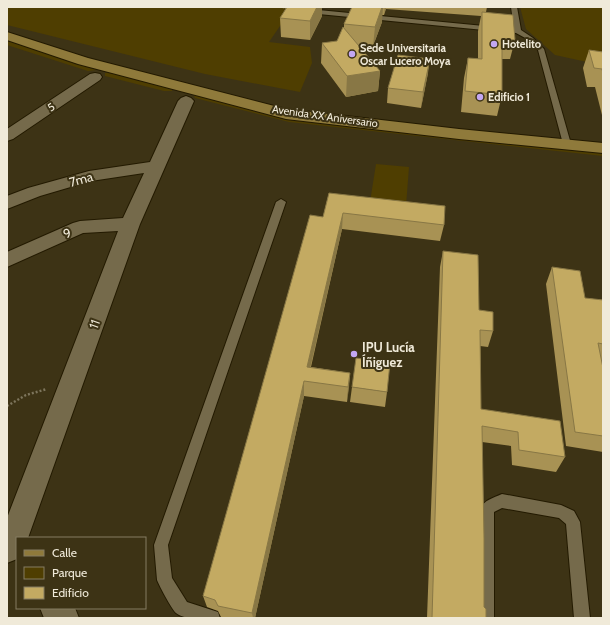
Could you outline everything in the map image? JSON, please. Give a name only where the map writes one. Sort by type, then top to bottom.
[{"type":"main road","name":"Avenida XX Aniversario","points":[[7,36],[83,61],[286,114],[459,134],[603,148]]},
{"type":"main road","name":"Avenida XX Aniversario","points":[[7,49],[95,77],[288,127],[603,159]]},
{"type":"street","name":"5","points":[[7,136],[95,77]]},
{"type":"street","name":"11","points":[[12,547],[130,224],[186,101]]},
{"type":"street","name":"7ma","points":[[7,203],[34,192],[89,176],[157,166]]},
{"type":"street","name":"9","points":[[7,260],[80,227],[130,224]]},
{"type":"street","points":[[57,609],[63,618]]},
{"type":"lane","points":[[514,7],[518,31]]},
{"type":"lane","points":[[297,10],[518,31],[531,39],[541,49],[567,144]]},
{"type":"lane","points":[[212,618],[182,608],[165,580],[161,545],[281,202]]},
{"type":"lane","points":[[486,618],[487,509],[494,504],[502,502],[561,512],[569,516],[573,522],[582,618]]},
{"type":"path","points":[[281,7],[297,10]]},
{"type":"path","points":[[7,406],[26,395],[72,381]]},
{"type":"green space","points":[[7,7],[316,7],[291,10],[269,42],[310,47],[312,63],[300,92],[205,74],[7,25]]},
{"type":"green space","points":[[520,7],[603,7],[603,64],[555,55],[526,29]]},
{"type":"green space","points":[[7,40],[94,66],[96,70],[88,71],[7,45]]},
{"type":"green space","points":[[111,71],[173,87],[172,91],[164,91],[105,76],[105,73]]},
{"type":"green space","points":[[193,94],[287,117],[603,150],[603,156],[289,122],[195,98]]},
{"type":"green space","points":[[376,164],[409,167],[406,206],[370,202]]},
{"type":"building","points":[[287,7],[317,7],[310,21],[280,18]]},
{"type":"building","points":[[352,7],[382,7],[375,27],[344,24]]},
{"type":"building","points":[[482,12],[513,15],[515,40],[502,39],[502,95],[465,91],[468,58],[482,59]]},
{"type":"building","points":[[343,27],[380,71],[347,76],[322,43],[337,41]]},
{"type":"building","points":[[589,50],[603,52],[603,74],[602,69],[594,68]]},
{"type":"building","points":[[398,55],[430,59],[423,92],[388,88]]},
{"type":"building","points":[[329,193],[445,206],[444,225],[343,213],[307,367],[350,373],[348,387],[304,381],[252,613],[218,606],[215,600],[203,596],[310,215],[323,217]]},
{"type":"building","points":[[443,251],[478,255],[479,310],[493,312],[493,331],[480,330],[481,409],[560,421],[565,457],[519,450],[518,432],[482,426],[484,607],[486,609],[486,618],[432,618]]},
{"type":"building","points":[[552,267],[580,271],[585,298],[603,300],[603,344],[598,343],[603,368],[603,436],[575,432]]},
{"type":"building","points":[[356,358],[390,363],[387,392],[352,387]]},
{"type":"place","name":"Hotelito","points":[[494,44]]},
{"type":"place","name":"Sede Universitaria Oscar Lucero Moya","points":[[352,54]]},
{"type":"place","name":"Edificio 1","points":[[480,97]]},
{"type":"place","name":"IPU Lucía Íñiguez","points":[[354,354]]}]
